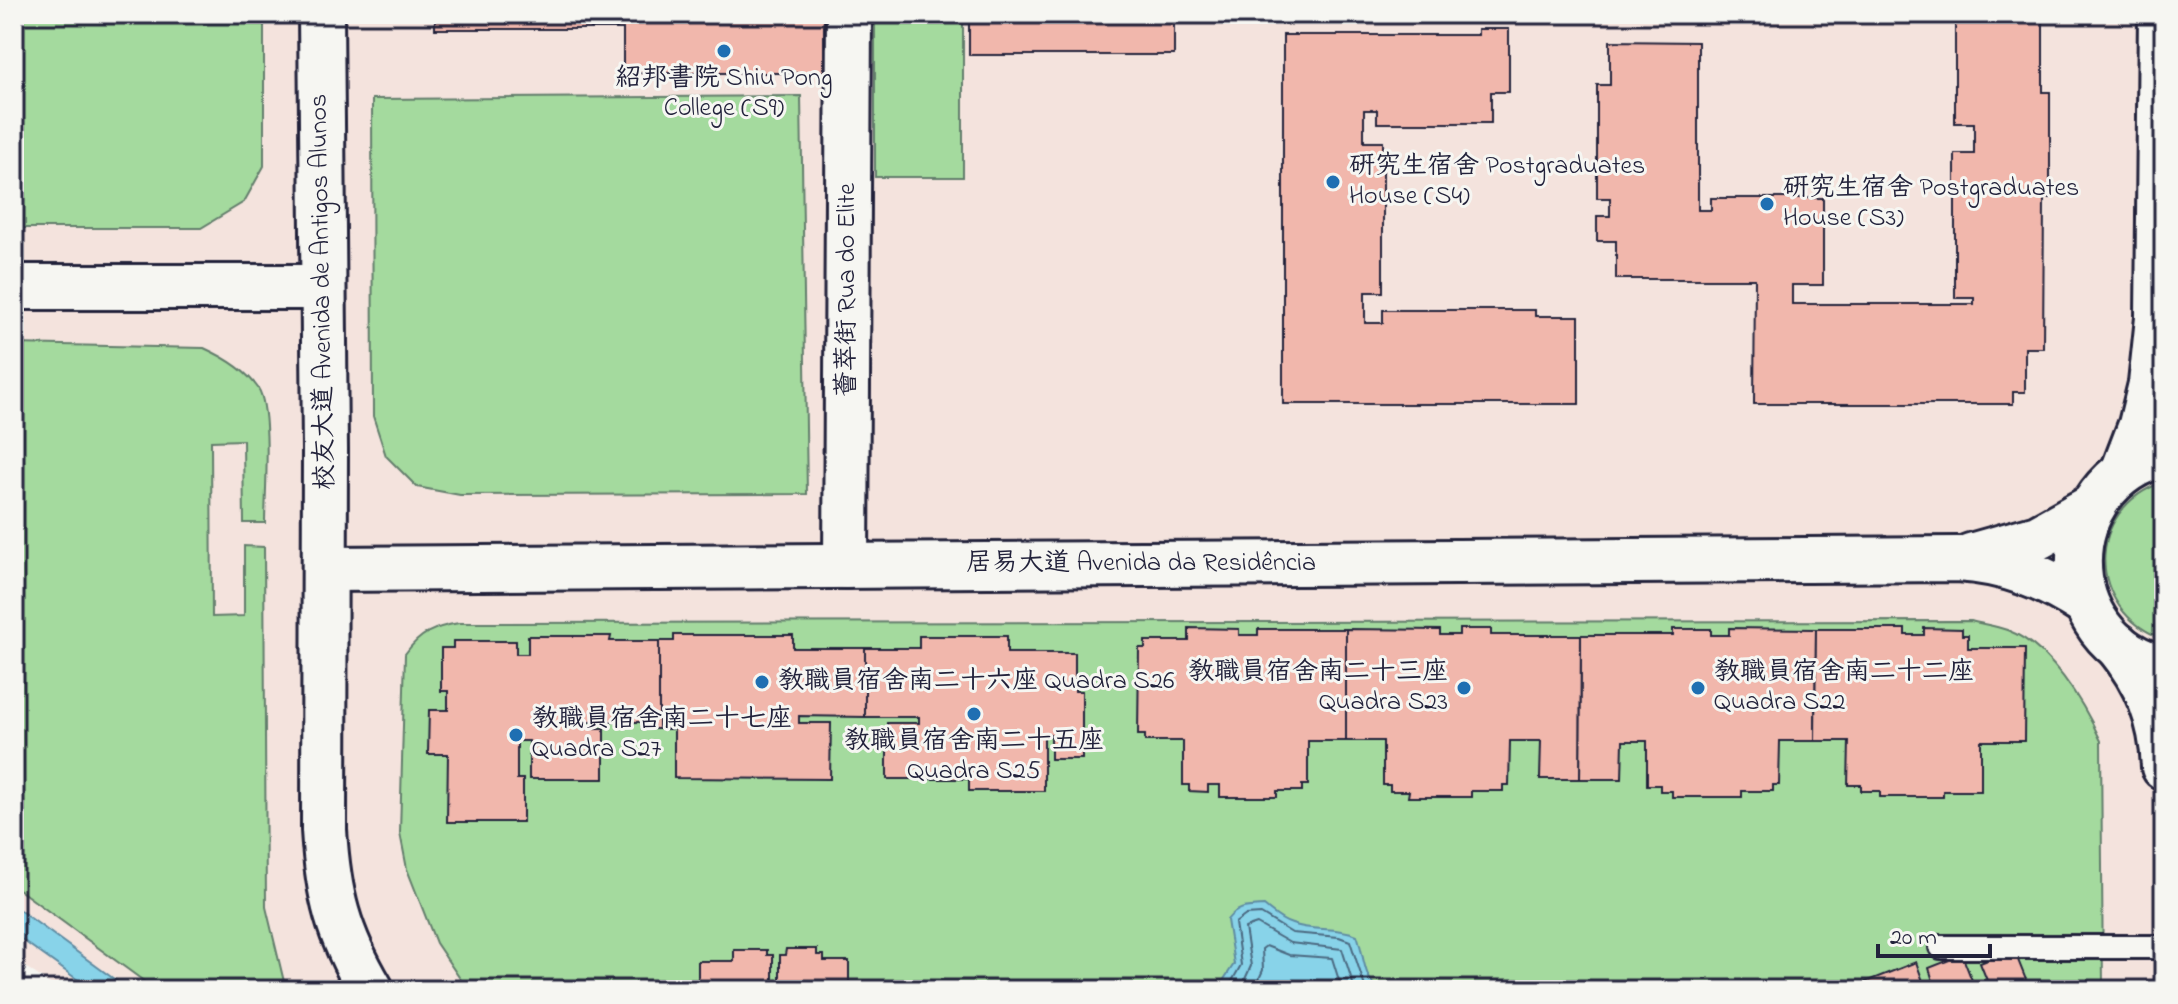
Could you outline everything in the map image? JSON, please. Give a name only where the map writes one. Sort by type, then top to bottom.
[{"type":"street","name":"校友大道 Avenida de Antigos Alunos","points":[[321,14],[326,872],[341,929],[351,955],[371,990]]},
{"type":"street","name":"薈萃街 Rua do Elite","points":[[846,566],[849,14]]},
{"type":"street","points":[[2123,472],[2141,425],[2151,384],[2158,318],[2161,14]]},
{"type":"street","points":[[14,287],[323,287]]},
{"type":"street","points":[[2164,454],[2141,461],[2105,488],[2092,507],[2079,544],[2078,564],[2086,604],[2099,626],[2137,671],[2151,699],[2164,767]]},
{"type":"street","name":"居易大道 Avenida da Residência","points":[[1957,559],[2038,537],[2092,507]]},
{"type":"street","name":"居易大道 Avenida da Residência","points":[[325,569],[1957,559],[2025,571],[2048,580],[2086,604]]},
{"type":"street","points":[[2117,645],[2137,658],[2164,668]]},
{"type":"lane","points":[[1941,947],[2164,947]]},
{"type":"shaded area","points":[[14,14],[2164,14],[2164,990],[59,990],[14,959]]},
{"type":"green space","points":[[14,14],[264,14],[264,166],[244,202],[201,228],[14,228]]},
{"type":"green space","points":[[875,14],[963,14],[963,177],[875,177]]},
{"type":"green space","points":[[801,96],[807,494],[460,495],[417,487],[386,456],[373,416],[372,99]]},
{"type":"green space","points":[[14,344],[204,348],[234,364],[258,388],[266,433],[265,523],[244,523],[243,440],[211,441],[212,617],[244,616],[244,546],[264,547],[266,907],[286,990],[156,990],[14,886]]},
{"type":"green space","points":[[2164,482],[2164,639],[2138,625],[2119,606],[2108,584],[2104,560],[2108,536],[2119,514],[2138,495]]},
{"type":"green space","points":[[1971,621],[2007,630],[2037,649],[2075,693],[2101,741],[2103,990],[471,990],[465,986],[436,943],[407,869],[400,833],[405,654],[428,632],[459,623]]},
{"type":"water","points":[[14,906],[129,990],[92,990],[14,934]]},
{"type":"water","points":[[1264,906],[1292,924],[1357,935],[1367,973],[1380,990],[1217,990],[1234,964],[1227,920],[1239,910]]},
{"type":"building","name":"紹邦書院 Shiu Pong College (S9)","points":[[435,14],[824,14],[824,73],[623,73],[623,29],[435,29]]},
{"type":"building","points":[[969,14],[1174,14],[1174,55],[969,55]]},
{"type":"building","name":"研究生宿舍 Postgraduates House (S3)","points":[[1955,14],[2043,14],[2043,92],[2050,92],[2050,198],[2044,198],[2043,348],[2025,348],[2025,392],[2013,392],[2013,404],[1754,404],[1755,279],[1616,279],[1616,241],[1597,241],[1597,216],[1610,216],[1610,198],[1597,198],[1597,85],[1610,85],[1610,41],[1698,42],[1698,210],[1711,210],[1711,198],[1823,198],[1823,285],[1792,285],[1792,304],[1974,304],[1974,298],[1955,298],[1955,154],[1974,154],[1974,123],[1955,123]]},
{"type":"building","name":"研究生宿舍 Postgraduates House (S4)","points":[[1478,29],[1509,29],[1509,92],[1491,92],[1491,123],[1377,123],[1377,110],[1364,110],[1364,142],[1383,142],[1383,292],[1365,292],[1365,323],[1383,323],[1383,310],[1535,310],[1535,316],[1579,316],[1579,404],[1283,404],[1283,35],[1478,35]]},
{"type":"building","points":[[1189,628],[1239,629],[1239,635],[1258,635],[1258,629],[1346,629],[1346,741],[1308,741],[1308,785],[1302,785],[1302,791],[1277,791],[1277,797],[1220,797],[1220,785],[1208,785],[1208,792],[1189,791],[1189,785],[1183,785],[1183,741],[1145,741],[1145,735],[1138,735],[1139,648],[1145,648],[1145,641],[1189,641]]},
{"type":"building","name":"教職員宿舍南二十二座 Quadra S22","points":[[1729,628],[1816,629],[1815,741],[1780,741],[1779,785],[1773,785],[1773,791],[1742,791],[1742,797],[1672,797],[1672,791],[1660,791],[1660,785],[1647,785],[1647,741],[1623,741],[1622,779],[1580,779],[1581,635],[1673,635],[1673,629],[1711,629],[1711,635],[1729,635]]},
{"type":"building","points":[[1924,628],[1962,629],[1962,635],[1968,635],[1968,648],[2025,648],[2024,741],[1981,741],[1981,791],[1943,791],[1943,797],[1880,797],[1880,791],[1861,791],[1861,785],[1848,785],[1849,741],[1815,741],[1816,629],[1905,629],[1905,635],[1924,635]]},
{"type":"building","name":"教職員宿舍南二十三座 Quadra S23","points":[[1346,629],[1440,630],[1440,635],[1459,635],[1459,629],[1491,629],[1491,635],[1581,635],[1580,779],[1540,779],[1541,741],[1510,741],[1509,785],[1503,785],[1503,791],[1471,791],[1471,797],[1408,797],[1409,791],[1390,791],[1390,785],[1383,785],[1383,741],[1346,741]]},
{"type":"building","name":"教職員宿舍南二十六座 Quadra S26","points":[[674,635],[793,635],[793,648],[865,648],[865,717],[799,716],[799,723],[831,723],[830,779],[674,778],[674,729],[659,729],[659,641],[674,641]]},
{"type":"building","name":"教職員宿舍南二十七座 Quadra S27","points":[[528,636],[611,636],[610,641],[659,641],[659,729],[642,729],[642,722],[586,722],[586,728],[604,728],[604,779],[529,779],[529,741],[517,741],[517,779],[523,779],[523,822],[447,822],[448,754],[428,754],[429,710],[448,710],[448,691],[441,691],[441,648],[453,648],[453,641],[516,641],[516,654],[528,654]]},
{"type":"building","name":"教職員宿舍南二十五座 Quadra S25","points":[[919,636],[1007,636],[1007,653],[1075,653],[1075,691],[1082,691],[1082,759],[1051,759],[1051,735],[1044,735],[1044,791],[969,791],[969,779],[887,779],[887,723],[919,723],[919,717],[865,717],[865,648],[919,648]]},
{"type":"building","points":[[786,949],[817,949],[817,955],[824,955],[824,961],[849,961],[849,990],[698,990],[698,961],[734,961],[734,950],[767,950],[767,955],[773,955],[773,988],[780,988],[780,955],[785,955]]},
{"type":"building","points":[[2014,950],[2030,990],[1845,990],[1916,962],[1924,984],[1933,981],[1929,968],[1962,955],[1975,988],[1988,983],[1980,963]]},
{"type":"place","name":"紹邦書院 Shiu Pong College (S9)","points":[[724,51]]},
{"type":"place","name":"研究生宿舍 Postgraduates House (S4)","points":[[1333,182]]},
{"type":"place","name":"研究生宿舍 Postgraduates House (S3)","points":[[1767,204]]},
{"type":"place","name":"教職員宿舍南二十六座 Quadra S26","points":[[762,682]]},
{"type":"place","name":"教職員宿舍南二十三座 Quadra S23","points":[[1464,688]]},
{"type":"place","name":"教職員宿舍南二十二座 Quadra S22","points":[[1698,688]]},
{"type":"place","name":"教職員宿舍南二十五座 Quadra S25","points":[[974,714]]},
{"type":"place","name":"教職員宿舍南二十七座 Quadra S27","points":[[516,735]]}]
